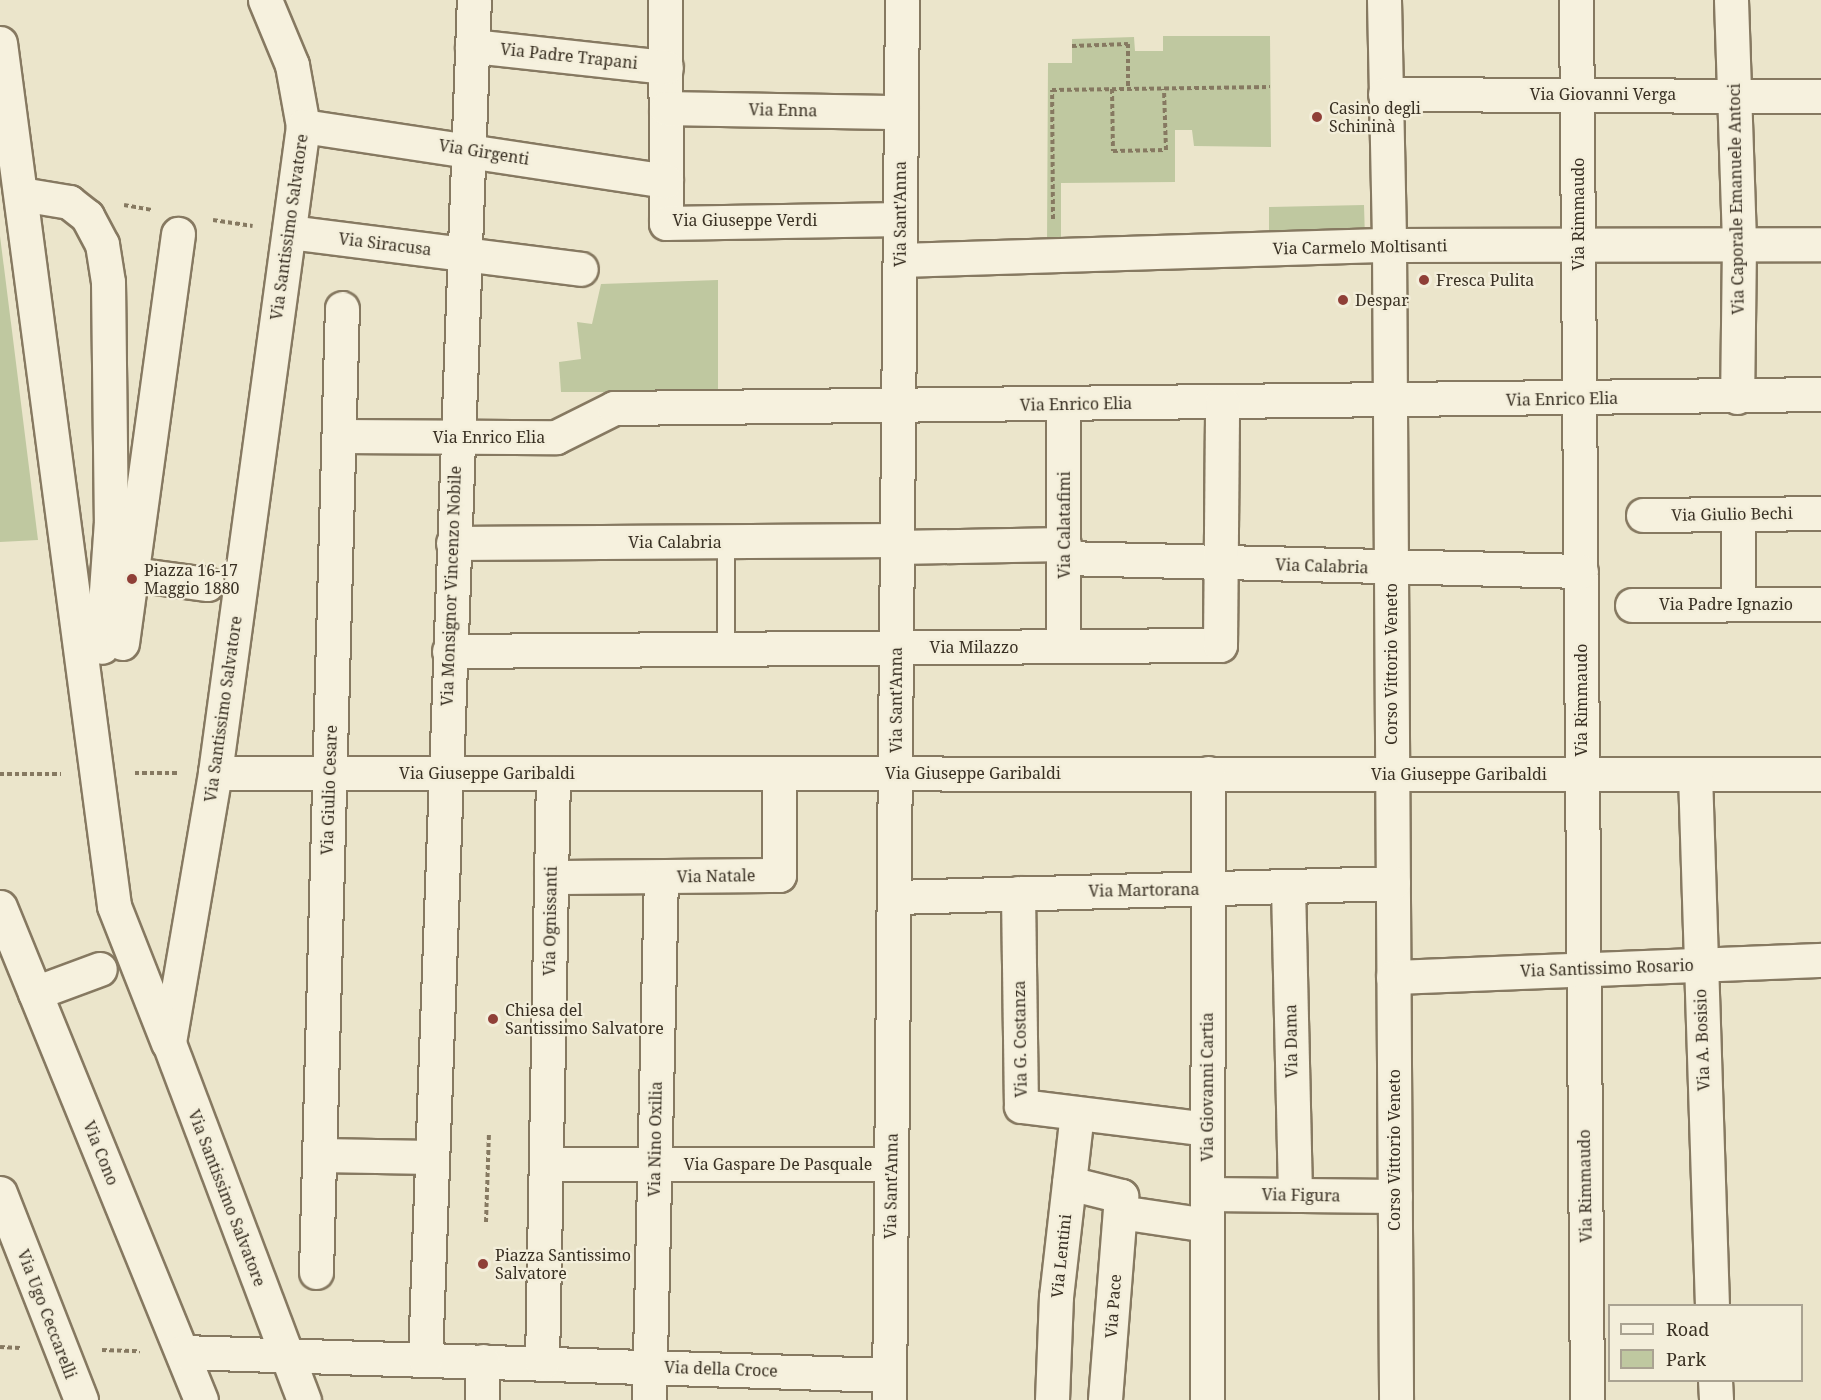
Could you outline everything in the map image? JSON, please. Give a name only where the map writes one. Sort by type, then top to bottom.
[{"type":"street","name":"Via Santissimo Salvatore","points":[[265,0],[292,65],[303,126],[215,773],[169,1044],[304,1400]]},
{"type":"street","name":"Via Monsignor Vincenzo Nobile","points":[[417,1359],[444,773],[474,0]]},
{"type":"street","name":"Via Giuseppe Verdi","points":[[665,0],[666,223],[900,219]]},
{"type":"street","name":"Via Sant'Anna","points":[[889,1387],[902,0]]},
{"type":"street","name":"Corso Vittorio Veneto","points":[[1384,0],[1389,245],[1396,1400]]},
{"type":"street","name":"Via Rimmaudo","points":[[1576,0],[1577,246],[1581,399],[1581,774],[1587,1400]]},
{"type":"street","name":"Via Caporale Emanuele Antoci","points":[[1731,0],[1739,243],[1737,397]]},
{"type":"street","points":[[0,43],[92,648],[114,906],[169,1044]]},
{"type":"street","name":"Via Padre Trapani","points":[[472,46],[666,67]]},
{"type":"street","name":"Via Giovanni Verga","points":[[1385,94],[1578,93],[1821,96]]},
{"type":"street","name":"Via Enna","points":[[666,108],[901,112]]},
{"type":"street","name":"Via Girgenti","points":[[303,126],[666,181]]},
{"type":"street","points":[[20,186],[69,202],[87,216],[102,244],[108,282],[111,521],[92,648]]},
{"type":"street","points":[[92,648],[122,643],[180,222]]},
{"type":"street","name":"Via Siracusa","points":[[289,232],[581,269]]},
{"type":"street","name":"Via Carmelo Moltisanti","points":[[900,260],[1389,245],[1821,244]]},
{"type":"street","name":"Via Giulio Cesare","points":[[316,1272],[342,308]]},
{"type":"street","name":"Via Enrico Elia","points":[[339,436],[556,437],[614,408],[1581,399],[1821,394]]},
{"type":"street","name":"Via Milazzo","points":[[448,651],[1220,645],[1222,402]]},
{"type":"street","name":"Via Calatafimi","points":[[1063,646],[1064,404]]},
{"type":"street","name":"Via Giulio Bechi","points":[[1642,515],[1821,513]]},
{"type":"street","points":[[1738,515],[1738,604]]},
{"type":"street","name":"Via Calabria","points":[[453,543],[726,541],[897,544],[1064,551],[1220,562],[1581,571]]},
{"type":"street","points":[[133,574],[207,584]]},
{"type":"street","name":"Via Padre Ignazio","points":[[1632,605],[1821,604]]},
{"type":"street","name":"Via Giuseppe Garibaldi","points":[[215,773],[1821,774]]},
{"type":"street","name":"Via Ognissanti","points":[[547,1363],[550,877],[553,773]]},
{"type":"street","name":"Via Natale","points":[[550,877],[779,875],[779,773]]},
{"type":"street","name":"Via Giovanni Cartia","points":[[1207,1400],[1208,773]]},
{"type":"street","name":"Via A. Bosisio","points":[[1695,774],[1712,1304]]},
{"type":"street","name":"Via Nino Oxilia","points":[[649,1400],[661,877]]},
{"type":"street","name":"Via Martorana","points":[[895,897],[1393,883]]},
{"type":"street","name":"Via Dama","points":[[1288,886],[1295,1195]]},
{"type":"street","name":"Via G. Costanza","points":[[1018,893],[1021,1106],[1207,1129]]},
{"type":"street","name":"Via Cono","points":[[0,907],[201,1400]]},
{"type":"street","name":"Via Santissimo Rosario","points":[[1393,977],[1821,960]]},
{"type":"street","points":[[138,968],[181,973]]},
{"type":"street","points":[[35,993],[100,969]]},
{"type":"street","name":"Via Lentini","points":[[1052,1400],[1056,1297],[1077,1113]]},
{"type":"street","points":[[320,1155],[426,1150]]},
{"type":"street","name":"Via Gaspare De Pasquale","points":[[549,1157],[654,1164],[891,1164]]},
{"type":"street","points":[[1069,1183],[1121,1196],[1120,1212],[1207,1210]]},
{"type":"street","name":"Via Ugo Ceccarelli","points":[[0,1194],[81,1400]]},
{"type":"street","name":"Via Figura","points":[[1207,1210],[1295,1195],[1395,1196]]},
{"type":"street","name":"Via Pace","points":[[1106,1400],[1120,1212]]},
{"type":"street","points":[[183,1352],[417,1359]]},
{"type":"street","name":"Via della Croce","points":[[417,1359],[650,1367],[889,1387]]},
{"type":"street","points":[[482,1400],[483,1361]]},
{"type":"street","points":[[1715,1382],[1716,1400]]},
{"type":"lane","points":[[726,541],[726,649]]},
{"type":"path","points":[[1072,46],[1128,44],[1128,89]]},
{"type":"path","points":[[1054,232],[1052,90],[1270,87]]},
{"type":"path","points":[[1112,89],[1113,151],[1166,150],[1164,88]]},
{"type":"path","points":[[87,216],[105,202],[180,222],[289,232]]},
{"type":"path","points":[[125,773],[215,773]]},
{"type":"path","points":[[0,774],[69,774]]},
{"type":"path","points":[[486,1222],[489,1132]]},
{"type":"green space","points":[[1163,36],[1270,36],[1271,147],[1194,146],[1192,130],[1175,130],[1175,182],[1061,183],[1061,244],[1047,244],[1048,63],[1072,63],[1072,39],[1134,37],[1135,51],[1163,51]]},
{"type":"green space","points":[[1364,205],[1365,239],[1269,241],[1269,207]]},
{"type":"green space","points":[[0,236],[13,339],[38,540],[0,542]]},
{"type":"green space","points":[[718,280],[718,392],[561,392],[559,362],[581,359],[577,322],[592,324],[601,284]]},
{"type":"place","name":"Casino degli Schininà","points":[[1317,117]]},
{"type":"place","name":"Fresca Pulita","points":[[1424,280]]},
{"type":"place","name":"Despar","points":[[1343,300]]},
{"type":"place","name":"Piazza 16-17 Maggio 1880","points":[[132,579]]},
{"type":"place","name":"Chiesa del Santissimo Salvatore","points":[[493,1019]]},
{"type":"place","name":"Piazza Santissimo Salvatore","points":[[483,1264]]}]
